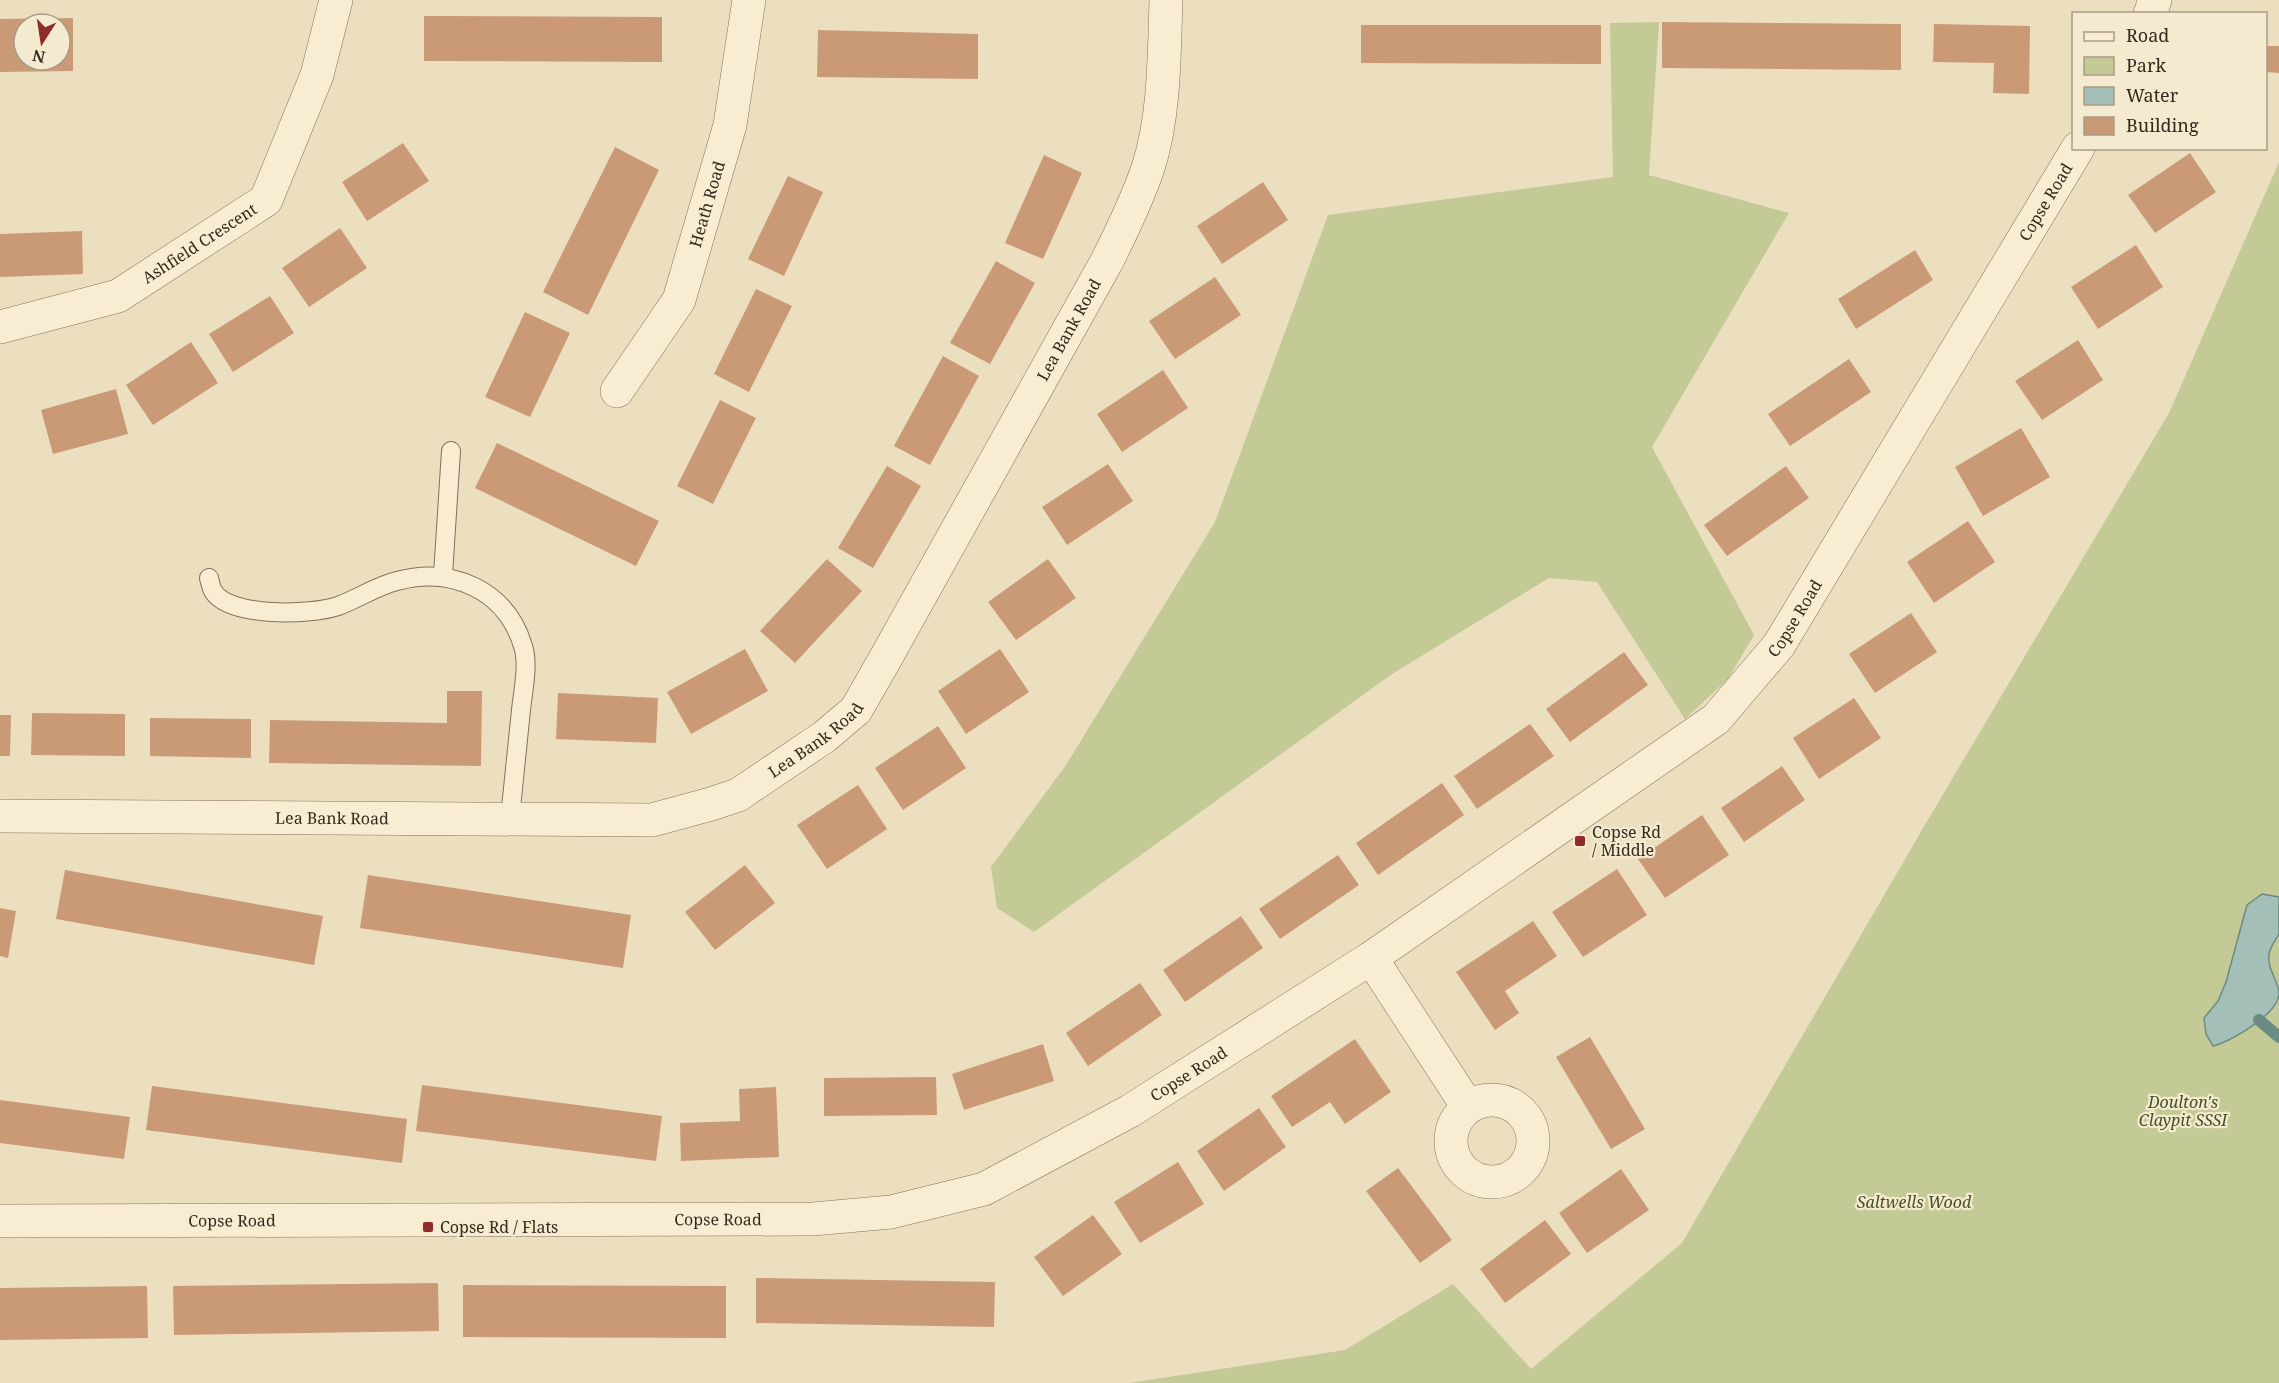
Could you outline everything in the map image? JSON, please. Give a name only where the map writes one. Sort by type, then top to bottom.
[{"type":"street","name":"Ashfield Crescent","points":[[0,327],[118,296],[266,200],[317,75],[336,0]]},
{"type":"street","name":"Heath Road","points":[[617,391],[679,300],[730,125],[749,0]]},
{"type":"street","name":"Lea Bank Road","points":[[0,816],[652,819],[738,795],[824,737],[855,710],[1107,261],[1130,213],[1148,167],[1158,124],[1164,73],[1166,0]]},
{"type":"street","name":"Copse Road","points":[[0,1221],[813,1219],[891,1212],[984,1189],[1130,1111],[1371,958],[1716,719],[1779,645],[2077,150]]},
{"type":"street","points":[[1371,958],[1467,1107]]},
{"type":"lane","points":[[442,575],[451,451]]},
{"type":"lane","points":[[209,578],[213,592],[228,603],[249,611],[337,606],[395,581],[442,575],[465,583],[493,599],[511,619],[524,648],[524,684],[510,818]]},
{"type":"green space","points":[[1659,22],[1649,175],[1789,213],[1652,447],[1754,635],[1728,679],[1685,719],[1597,582],[1549,578],[1392,674],[1034,932],[997,908],[991,867],[1066,765],[1215,522],[1328,215],[1613,177],[1610,23]]},
{"type":"green space","name":"Saltwells Wood","points":[[2279,162],[2279,1383],[1129,1383],[1345,1350],[1453,1284],[1531,1369],[1682,1243],[1926,823],[2169,413]]},
{"type":"water","points":[[2262,894],[2279,897],[2279,934],[2269,954],[2271,970],[2279,993],[2277,1001],[2263,1018],[2252,1026],[2213,1046],[2206,1034],[2204,1018],[2218,1001],[2226,982],[2247,905]]},
{"type":"building","points":[[424,16],[662,17],[662,62],[424,61]]},
{"type":"building","points":[[73,18],[73,71],[72,71]]},
{"type":"building","points":[[0,19],[12,19],[12,72],[0,72]]},
{"type":"building","points":[[1662,22],[1901,24],[1901,70],[1662,68]]},
{"type":"building","points":[[1934,24],[2030,26],[2029,94],[1993,93],[1994,63],[1933,62]]},
{"type":"building","points":[[1361,25],[1601,25],[1601,64],[1361,63]]},
{"type":"building","points":[[818,30],[978,34],[978,79],[817,77]]},
{"type":"building","points":[[2267,46],[2279,46],[2279,73],[2267,72]]},
{"type":"building","points":[[403,143],[429,181],[367,221],[342,182]]},
{"type":"building","points":[[615,147],[659,170],[588,315],[543,292]]},
{"type":"building","points":[[2190,153],[2216,192],[2155,233],[2128,195]]},
{"type":"building","points":[[1044,155],[1082,173],[1043,259],[1005,243]]},
{"type":"building","points":[[788,176],[823,192],[784,276],[748,259]]},
{"type":"building","points":[[1263,182],[1288,220],[1222,264],[1197,226]]},
{"type":"building","points":[[340,228],[367,268],[309,307],[282,268]]},
{"type":"building","points":[[82,231],[83,274],[0,277],[0,234]]},
{"type":"building","points":[[2136,245],[2163,287],[2098,329],[2071,287]]},
{"type":"building","points":[[1915,250],[1933,280],[1856,329],[1838,299]]},
{"type":"building","points":[[996,261],[1035,283],[990,364],[950,343]]},
{"type":"building","points":[[1215,277],[1241,315],[1175,359],[1149,321]]},
{"type":"building","points":[[756,289],[792,306],[749,392],[714,374]]},
{"type":"building","points":[[270,296],[294,333],[233,372],[209,334]]},
{"type":"building","points":[[525,312],[570,333],[530,417],[485,397]]},
{"type":"building","points":[[2078,340],[2103,380],[2042,420],[2015,381]]},
{"type":"building","points":[[191,342],[218,383],[153,425],[126,385]]},
{"type":"building","points":[[943,356],[979,376],[930,465],[894,446]]},
{"type":"building","points":[[1849,359],[1871,392],[1790,446],[1768,414]]},
{"type":"building","points":[[1163,370],[1188,408],[1122,452],[1097,414]]},
{"type":"building","points":[[116,389],[128,434],[53,454],[41,410]]},
{"type":"building","points":[[720,400],[756,418],[713,504],[677,486]]},
{"type":"building","points":[[2021,428],[2050,477],[1983,516],[1955,467]]},
{"type":"building","points":[[497,443],[659,521],[636,566],[475,488]]},
{"type":"building","points":[[1108,464],[1133,501],[1067,545],[1042,507]]},
{"type":"building","points":[[887,466],[921,486],[873,568],[838,548]]},
{"type":"building","points":[[1786,466],[1809,498],[1727,556],[1704,525]]},
{"type":"building","points":[[1968,521],[1995,562],[1934,603],[1907,562]]},
{"type":"building","points":[[827,559],[862,591],[795,663],[760,631]]},
{"type":"building","points":[[1048,559],[1076,598],[1016,640],[988,602]]},
{"type":"building","points":[[1911,613],[1937,652],[1875,693],[1849,654]]},
{"type":"building","points":[[745,649],[768,691],[691,734],[667,692]]},
{"type":"building","points":[[1000,649],[1029,692],[966,734],[938,691]]},
{"type":"building","points":[[1624,652],[1648,685],[1570,742],[1546,709]]},
{"type":"building","points":[[447,691],[482,691],[481,766],[269,763],[270,720],[447,723]]},
{"type":"building","points":[[558,693],[658,698],[656,743],[556,739]]},
{"type":"building","points":[[1854,698],[1881,738],[1819,779],[1793,738]]},
{"type":"building","points":[[32,713],[125,714],[125,756],[31,755]]},
{"type":"building","points":[[0,715],[11,715],[10,756],[0,756]]},
{"type":"building","points":[[150,718],[251,719],[251,758],[150,756]]},
{"type":"building","points":[[1530,724],[1554,756],[1477,809],[1454,776]]},
{"type":"building","points":[[938,726],[966,768],[903,810],[875,768]]},
{"type":"building","points":[[1782,766],[1805,800],[1744,842],[1721,808]]},
{"type":"building","points":[[1442,783],[1464,815],[1378,875],[1356,843]]},
{"type":"building","points":[[858,785],[887,829],[827,869],[797,825]]},
{"type":"building","points":[[1702,815],[1729,855],[1665,898],[1638,859]]},
{"type":"building","points":[[1338,855],[1359,885],[1280,939],[1259,909]]},
{"type":"building","points":[[745,865],[775,903],[715,950],[685,912]]},
{"type":"building","points":[[1617,869],[1647,915],[1583,957],[1552,912]]},
{"type":"building","points":[[65,870],[323,916],[314,965],[56,919]]},
{"type":"building","points":[[368,875],[631,915],[623,968],[360,928]]},
{"type":"building","points":[[0,908],[16,911],[8,958],[0,956]]},
{"type":"building","points":[[1241,916],[1263,948],[1185,1002],[1163,970]]},
{"type":"building","points":[[1533,921],[1557,956],[1505,991],[1519,1013],[1495,1030],[1456,972]]},
{"type":"building","points":[[1140,983],[1162,1015],[1088,1066],[1066,1033]]},
{"type":"building","points":[[1590,1037],[1645,1129],[1611,1149],[1556,1057]]},
{"type":"building","points":[[1355,1039],[1391,1092],[1345,1124],[1330,1102],[1292,1127],[1271,1096]]},
{"type":"building","points":[[1043,1044],[1054,1081],[964,1110],[952,1074]]},
{"type":"building","points":[[936,1077],[937,1115],[824,1116],[824,1078]]},
{"type":"building","points":[[422,1085],[662,1116],[656,1161],[416,1131]]},
{"type":"building","points":[[152,1086],[407,1119],[402,1163],[146,1130]]},
{"type":"building","points":[[776,1087],[779,1157],[681,1161],[680,1123],[740,1121],[739,1089]]},
{"type":"building","points":[[0,1100],[130,1117],[124,1159],[0,1143]]},
{"type":"building","points":[[1259,1108],[1286,1147],[1224,1191],[1197,1151]]},
{"type":"building","points":[[1178,1162],[1204,1204],[1140,1243],[1114,1202]]},
{"type":"building","points":[[1398,1168],[1452,1240],[1420,1263],[1366,1191]]},
{"type":"building","points":[[1621,1169],[1649,1210],[1587,1253],[1559,1213]]},
{"type":"building","points":[[1093,1215],[1122,1254],[1063,1296],[1034,1257]]},
{"type":"building","points":[[1545,1220],[1571,1254],[1505,1303],[1480,1269]]},
{"type":"building","points":[[756,1278],[995,1282],[994,1327],[756,1323]]},
{"type":"building","points":[[438,1283],[439,1331],[174,1335],[173,1286]]},
{"type":"building","points":[[463,1285],[726,1286],[726,1338],[463,1337]]},
{"type":"building","points":[[147,1286],[148,1338],[0,1340],[0,1288]]},
{"type":"waterway","points":[[2259,1020],[2279,1037]]},
{"type":"place","name":"Copse Rd / Middle","points":[[1580,841]]},
{"type":"place","name":"Copse Rd / Flats","points":[[428,1227]]},
{"type":"park label","name":"Doulton's Claypit SSSI","points":[[2183,1111]]}]
